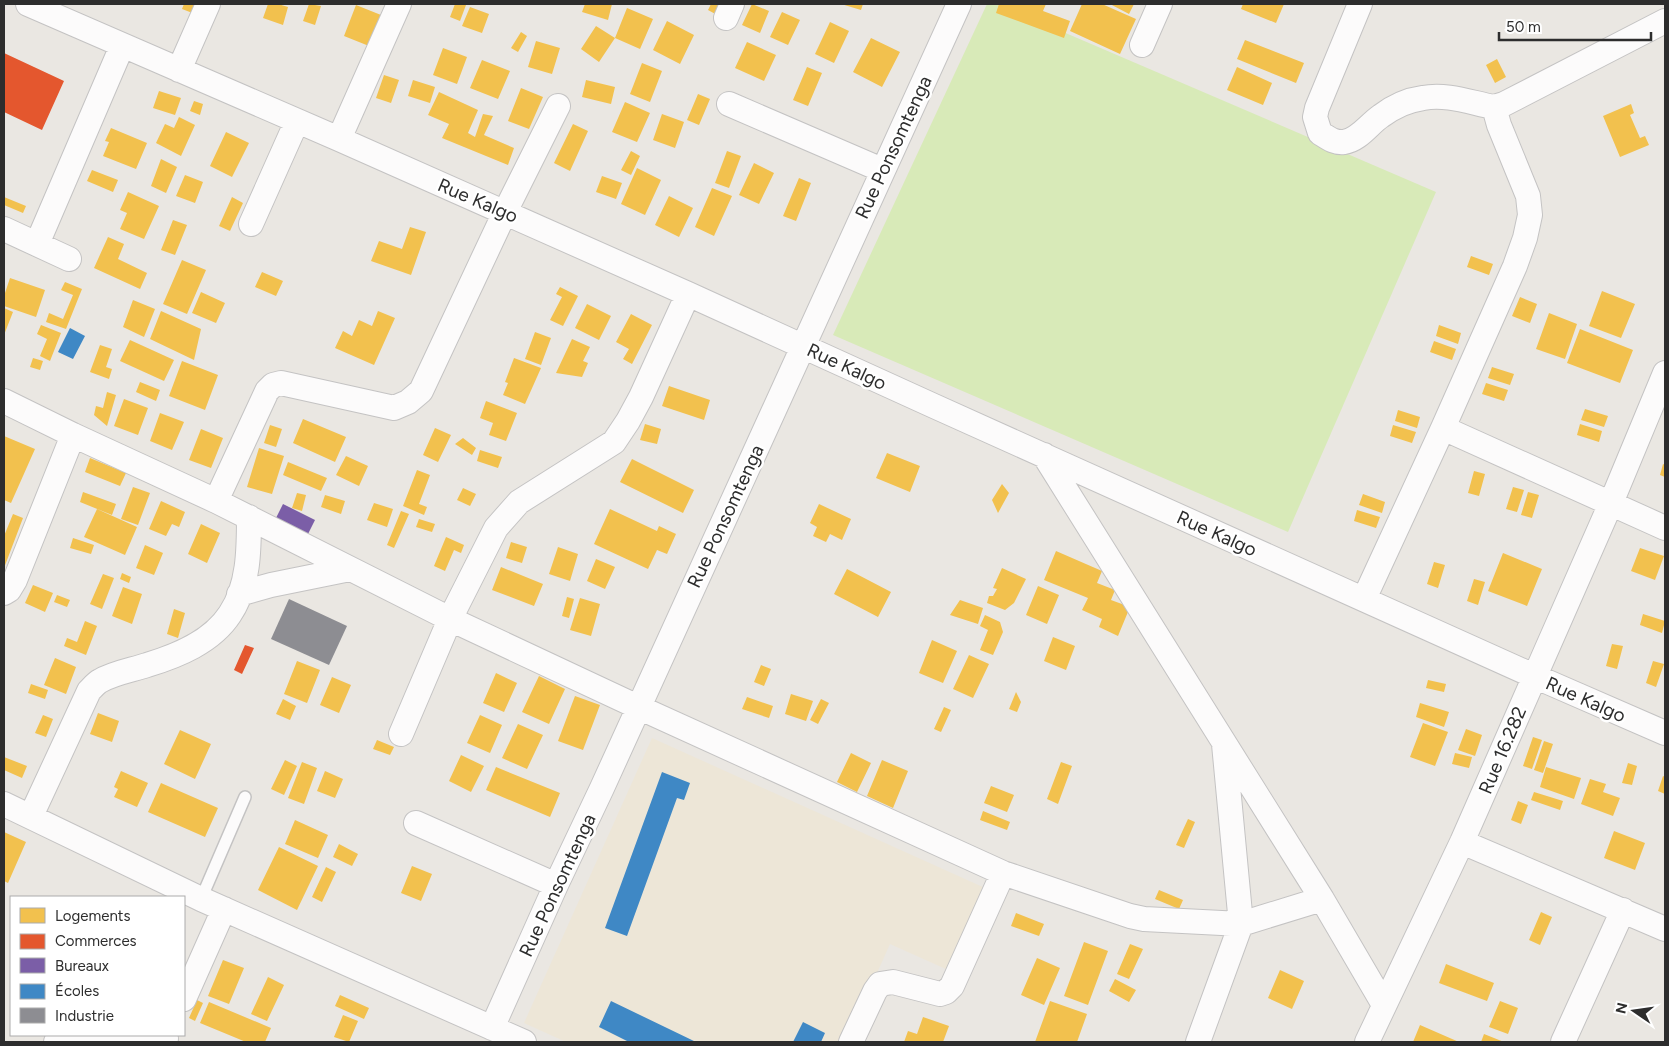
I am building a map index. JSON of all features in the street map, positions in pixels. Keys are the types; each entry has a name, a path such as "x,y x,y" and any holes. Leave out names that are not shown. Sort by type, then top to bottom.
{"street":[{"name":"Rue Kalgo","path":"28,4 505,212 1534,676 1665,733"},
{"path":"179,70 208,4"},
{"path":"339,139 399,4"},
{"name":"Rue Ponsomtenga","path":"492,1028 959,4"},
{"path":"1142,45 1160,4"},
{"path":"1360,4 1315,117 1320,133 1334,142 1345,142 1355,138 1380,116 1400,105 1423,98 1440,96 1494,107 1504,104 1665,21"},
{"path":"37,244 122,46"},
{"path":"729,104 882,170"},
{"path":"216,501 267,391 273,385 281,383 394,408 408,402 421,391 505,212 558,106"},
{"path":"1364,599 1443,428 1515,266 1525,238 1530,215 1528,196 1499,125 1494,107"},
{"path":"251,224 297,121"},
{"path":"4,229 69,259"},
{"path":"402,734 450,619 496,528 518,502 614,442 641,397 688,294"},
{"name":"Rue 16.282","path":"1367,1042 1462,842 1611,504 1665,373"},
{"path":"4,401 73,436 216,501 350,570 638,708 1003,873 1144,919 1241,924 1322,898"},
{"path":"1443,428 1665,528"},
{"path":"4,593 9,590 15,580 73,436"},
{"path":"1044,455 1322,898 1384,1005"},
{"path":"31,816 89,692 98,681 174,656 216,631 231,614 246,570 249,546 249,517"},
{"path":"239,594 271,585 350,570"},
{"path":"1198,1042 1241,924 1224,744"},
{"path":"4,804 201,899 524,1042"},
{"path":"416,823 556,885"},
{"path":"1462,842 1665,929"},
{"path":"852,1042 875,990 880,984 893,982 940,994 946,992 952,986 1003,873"},
{"path":"185,997 224,909"},
{"path":"1563,1042 1623,910"},
{"path":"56,1042 64,1039 167,1039"}],"lane":[{"path":"201,899 245,797"}],"shaded area":[{"path":"652,738 985,888 948,970 890,944 846,1042 566,1042 524,1023"}],"green space":[{"path":"987,4 998,4 1436,192 1288,532 833,335"}],"building: Logements":[{"path":"184,4 199,4 195,14 182,9"},
{"path":"268,4 288,7 283,25 263,18"},
{"path":"309,4 321,6 315,25 303,21"},
{"path":"455,4 466,5 460,21 450,17"},
{"path":"585,4 612,4 608,20 582,12"},
{"path":"711,4 725,4 719,16 708,10"},
{"path":"752,4 769,11 760,33 742,25"},
{"path":"841,4 863,4 861,10"},
{"path":"999,4 1046,4 1043,11 1070,21 1064,38 996,13"},
{"path":"1082,4 1102,4 1136,19 1120,54 1070,31"},
{"path":"1110,4 1134,4 1129,14"},
{"path":"1243,4 1284,4 1276,23 1241,9"},
{"path":"356,5 381,15 369,46 344,36"},
{"path":"470,7 489,14 482,33 462,26"},
{"path":"627,8 653,19 640,49 615,38"},
{"path":"782,12 800,20 788,45 770,37"},
{"path":"667,21 694,35 680,64 653,50"},
{"path":"830,22 849,31 834,63 815,54"},
{"path":"596,26 615,38 599,62 581,49"},
{"path":"521,32 527,36 518,52 511,48"},
{"path":"871,38 900,52 882,87 853,72"},
{"path":"1245,40 1304,63 1296,83 1237,59"},
{"path":"536,41 560,48 552,74 528,67"},
{"path":"747,42 776,55 764,81 735,68"},
{"path":"443,48 467,57 457,84 433,75"},
{"path":"1497,59 1506,77 1495,83 1486,65"},
{"path":"482,60 510,71 498,99 470,88"},
{"path":"642,63 662,71 650,102 630,94"},
{"path":"807,67 822,73 808,106 793,100"},
{"path":"1237,67 1272,83 1263,105 1227,90"},
{"path":"384,75 399,80 391,103 376,98"},
{"path":"413,80 435,87 430,103 408,96"},
{"path":"586,80 615,87 611,104 582,97"},
{"path":"521,88 543,97 529,129 508,121"},
{"path":"159,91 181,98 175,115 153,108"},
{"path":"439,92 478,110 468,133 475,137 483,114 493,116 484,135 514,148 508,165 442,138 449,124 428,115"},
{"path":"698,94 710,99 699,125 687,120"},
{"path":"194,101 203,104 200,115 190,111"},
{"path":"625,102 650,113 637,142 612,132"},
{"path":"1631,104 1634,113 1630,115 1640,138 1645,136 1649,145 1620,157 1603,116"},
{"path":"662,114 684,122 675,148 653,140"},
{"path":"179,117 195,125 181,156 156,143 165,124 174,128"},
{"path":"573,124 588,131 570,171 554,163"},
{"path":"111,128 147,143 136,169 103,156 109,142 105,141"},
{"path":"226,132 249,143 232,177 210,166"},
{"path":"631,151 640,156 631,175 621,170"},
{"path":"727,151 741,156 729,188 715,183"},
{"path":"161,159 177,167 166,193 151,186"},
{"path":"754,163 774,173 759,204 739,195"},
{"path":"637,168 661,180 645,215 621,204"},
{"path":"92,170 118,180 113,192 87,181"},
{"path":"185,175 203,182 195,203 176,196"},
{"path":"602,176 622,183 616,199 596,192"},
{"path":"799,178 811,183 796,221 783,216"},
{"path":"712,188 732,196 714,236 695,227"},
{"path":"128,192 159,206 144,239 120,229 127,213 120,210"},
{"path":"669,196 693,208 679,237 655,225"},
{"path":"4,197 26,206 23,213 4,205"},
{"path":"232,197 243,203 230,231 219,226"},
{"path":"173,220 187,225 175,255 161,250"},
{"path":"410,227 426,232 411,275 371,261 379,241 402,249"},
{"path":"108,237 124,244 118,259 147,273 140,289 94,268"},
{"path":"1471,256 1493,264 1489,275 1467,267"},
{"path":"182,260 206,270 187,314 163,304"},
{"path":"262,272 283,281 276,296 255,287"},
{"path":"10,278 45,290 36,317 4,306 4,296"},
{"path":"65,282 82,289 66,329 46,322 49,313 63,319 73,295 61,290"},
{"path":"560,287 578,296 563,326 550,320 562,297 556,294"},
{"path":"1602,291 1635,304 1621,338 1589,326"},
{"path":"201,292 225,303 216,323 192,313"},
{"path":"1520,297 1537,304 1530,323 1512,316"},
{"path":"133,300 155,309 144,337 123,327"},
{"path":"587,304 611,316 599,340 575,328"},
{"path":"4,308 13,312 4,335"},
{"path":"161,311 201,329 194,360 150,339"},
{"path":"378,311 395,318 374,365 335,348 343,331 352,336 359,320 372,326"},
{"path":"1549,313 1577,324 1565,359 1536,349"},
{"path":"631,314 652,325 632,364 623,359 629,349 616,342"},
{"path":"41,325 61,333 50,361 40,356 47,339 37,334"},
{"path":"1439,325 1461,333 1458,344 1436,336"},
{"path":"1580,329 1633,350 1620,383 1567,363"},
{"path":"535,332 551,338 541,365 525,359"},
{"path":"572,339 590,347 583,361 588,363 582,377 556,373"},
{"path":"130,340 174,360 164,381 120,361"},
{"path":"1434,341 1456,349 1452,360 1430,352"},
{"path":"100,345 112,349 106,367 112,369 109,379 90,372"},
{"path":"33,358 43,361 40,370 30,367"},
{"path":"514,358 541,368 525,404 503,395 508,383 505,382"},
{"path":"182,361 218,375 205,410 169,396"},
{"path":"1492,367 1514,374 1510,385 1488,378"},
{"path":"140,382 160,390 156,401 136,392"},
{"path":"1486,383 1508,390 1504,401 1482,394"},
{"path":"669,386 710,400 704,420 662,406"},
{"path":"107,392 116,395 107,426 94,415 96,406 103,408"},
{"path":"124,399 148,408 138,435 114,426"},
{"path":"486,401 517,413 506,441 489,435 493,423 480,418"},
{"path":"1585,409 1608,416 1604,427 1581,420"},
{"path":"1398,410 1420,417 1417,428 1395,421"},
{"path":"160,413 184,422 172,450 150,441"},
{"path":"303,419 346,437 335,462 293,443"},
{"path":"645,424 661,429 657,444 640,440"},
{"path":"1580,424 1602,431 1599,442 1577,435"},
{"path":"270,425 282,429 276,447 264,443"},
{"path":"1393,425 1416,432 1412,443 1390,436"},
{"path":"435,428 451,435 438,462 423,455"},
{"path":"201,429 223,438 211,468 189,460"},
{"path":"4,436 35,449 11,503 4,500"},
{"path":"463,438 476,448 472,455 455,444"},
{"path":"259,448 284,456 272,494 247,487"},
{"path":"480,450 502,457 498,468 477,461"},
{"path":"887,453 920,466 910,492 876,478"},
{"path":"346,456 368,466 359,486 336,475"},
{"path":"90,458 126,473 120,486 85,472"},
{"path":"632,459 694,490 683,513 620,482"},
{"path":"288,462 327,478 321,491 283,475"},
{"path":"1663,464 1665,465 1665,477 1660,475"},
{"path":"417,470 430,475 419,504 427,507 424,515 403,506"},
{"path":"1474,471 1485,474 1479,496 1468,493"},
{"path":"1002,484 1009,493 998,513 992,500"},
{"path":"133,487 150,493 138,525 121,519"},
{"path":"1513,487 1524,490 1517,512 1506,509"},
{"path":"463,488 476,494 470,506 457,500"},
{"path":"83,492 116,504 112,515 80,502"},
{"path":"1528,492 1539,495 1532,518 1521,515"},
{"path":"297,493 306,495 302,511 292,508"},
{"path":"1363,494 1385,502 1382,513 1359,505"},
{"path":"325,495 345,501 341,514 321,507"},
{"path":"161,501 185,512 179,527 172,524 166,536 149,529"},
{"path":"374,503 393,509 387,527 367,520"},
{"path":"819,504 851,519 842,540 830,534 826,542 813,536 817,527 810,523"},
{"path":"97,509 137,527 125,555 84,537"},
{"path":"610,509 657,531 659,526 676,534 667,554 657,550 648,569 594,544"},
{"path":"1357,510 1380,517 1376,528 1354,521"},
{"path":"401,511 409,514 394,548 387,545"},
{"path":"13,514 23,518 4,568 4,536"},
{"path":"419,519 435,524 432,532 416,527"},
{"path":"201,524 220,533 207,563 188,554"},
{"path":"446,537 464,545 461,553 454,550 445,571 434,566"},
{"path":"73,538 94,545 91,554 70,548"},
{"path":"511,542 527,547 522,563 506,558"},
{"path":"145,545 163,553 154,575 136,568"},
{"path":"558,547 578,554 570,581 549,574"},
{"path":"1640,548 1664,556 1655,580 1631,571"},
{"path":"1056,551 1102,571 1097,583 1115,590 1111,600 1130,607 1118,636 1099,627 1102,619 1082,610 1088,598 1044,580"},
{"path":"1503,553 1542,569 1527,606 1488,591"},
{"path":"596,559 615,567 605,589 587,581"},
{"path":"1434,562 1445,565 1438,588 1427,584"},
{"path":"501,567 543,584 534,606 492,590"},
{"path":"1002,568 1026,579 1014,603 1005,610 987,603 989,596 993,596 997,589 993,588"},
{"path":"847,569 891,592 878,617 834,594"},
{"path":"122,573 131,577 129,583 120,579"},
{"path":"103,574 114,578 102,609 90,604"},
{"path":"1474,579 1485,582 1478,605 1467,601"},
{"path":"33,585 53,593 45,612 25,603"},
{"path":"1038,586 1059,595 1047,624 1026,615"},
{"path":"123,587 142,594 132,624 112,616"},
{"path":"57,595 70,600 67,607 54,602"},
{"path":"567,597 574,599 569,618 562,616"},
{"path":"580,598 600,604 591,636 570,630"},
{"path":"960,600 983,608 978,624 950,615"},
{"path":"174,609 185,613 178,638 167,634"},
{"path":"1643,614 1665,621 1662,633 1640,625"},
{"path":"985,615 1000,622 1003,632 993,655 980,650 988,630 980,626"},
{"path":"85,621 97,626 86,655 64,646 67,638 77,642"},
{"path":"1053,637 1075,646 1066,670 1044,661"},
{"path":"932,640 957,651 943,683 919,673"},
{"path":"1612,644 1623,646 1617,669 1606,666"},
{"path":"969,655 989,664 973,698 953,689"},
{"path":"55,658 76,667 66,694 44,685"},
{"path":"297,661 320,670 307,703 284,694"},
{"path":"1653,661 1664,664 1656,687 1646,683"},
{"path":"761,665 771,669 764,686 754,682"},
{"path":"496,673 517,683 504,712 483,703"},
{"path":"539,676 565,689 549,724 522,712"},
{"path":"332,677 351,685 339,713 320,705"},
{"path":"1428,680 1446,684 1444,692 1426,688"},
{"path":"31,684 48,690 45,699 28,693"},
{"path":"1016,692 1021,702 1017,712 1009,709"},
{"path":"791,694 813,701 806,721 785,714"},
{"path":"575,696 600,705 583,750 558,741"},
{"path":"747,697 773,706 769,718 742,709"},
{"path":"283,699 296,706 290,720 276,714"},
{"path":"821,699 829,703 818,724 810,720"},
{"path":"1420,703 1449,712 1444,727 1416,717"},
{"path":"944,707 951,710 941,732 934,729"},
{"path":"98,713 119,721 112,742 90,734"},
{"path":"43,715 53,719 46,737 35,733"},
{"path":"480,715 502,725 490,753 467,743"},
{"path":"1423,723 1448,732 1435,766 1410,757"},
{"path":"518,724 543,735 527,769 502,758"},
{"path":"1466,729 1482,735 1475,756 1458,750"},
{"path":"180,730 211,744 195,779 164,764"},
{"path":"1533,737 1542,740 1532,769 1523,766"},
{"path":"377,740 394,747 390,755 373,749"},
{"path":"1544,741 1553,744 1543,773 1534,770"},
{"path":"851,753 871,763 857,792 837,782"},
{"path":"1455,753 1472,757 1469,768 1452,764"},
{"path":"461,755 484,766 471,792 449,781"},
{"path":"4,757 27,766 22,778 4,770"},
{"path":"285,760 297,766 284,795 271,789"},
{"path":"882,760 908,771 893,808 867,796"},
{"path":"302,762 317,768 304,804 288,798"},
{"path":"1061,762 1072,766 1058,804 1047,799"},
{"path":"1628,763 1637,766 1632,785 1622,783"},
{"path":"496,767 560,793 550,817 486,790"},
{"path":"1546,767 1581,778 1574,799 1540,787"},
{"path":"121,771 148,783 137,807 114,797 118,789 114,787"},
{"path":"325,771 343,779 335,798 317,791"},
{"path":"1663,776 1665,777 1665,794 1658,791"},
{"path":"1590,779 1606,784 1603,792 1620,798 1613,816 1581,804"},
{"path":"161,783 218,808 205,837 148,812"},
{"path":"991,786 1014,795 1007,812 984,803"},
{"path":"1534,792 1563,801 1560,810 1531,800"},
{"path":"1518,801 1528,805 1521,824 1511,820"},
{"path":"983,811 1010,822 1007,830 980,820"},
{"path":"1188,819 1195,822 1184,848 1176,845"},
{"path":"295,820 328,835 318,858 285,844"},
{"path":"1614,831 1645,843 1635,870 1604,858"},
{"path":"4,832 26,842 8,883 4,881"},
{"path":"339,844 358,854 352,866 333,857"},
{"path":"279,847 318,866 297,910 258,890"},
{"path":"412,866 432,874 421,901 401,893"},
{"path":"326,867 336,872 322,902 312,897"},
{"path":"1159,890 1183,900 1179,909 1155,899"},
{"path":"1541,912 1552,917 1540,945 1529,940"},
{"path":"1016,913 1044,924 1039,936 1011,926"},
{"path":"1084,942 1108,951 1088,1005 1064,996"},
{"path":"1130,944 1143,949 1129,979 1117,974"},
{"path":"1037,958 1060,968 1044,1005 1021,995"},
{"path":"223,960 244,968 229,1004 208,996"},
{"path":"1446,964 1494,983 1487,1001 1439,983"},
{"path":"1280,970 1304,981 1292,1009 1268,998"},
{"path":"268,977 284,985 267,1021 251,1014"},
{"path":"1115,979 1136,990 1129,1002 1109,991"},
{"path":"340,995 369,1008 364,1019 335,1006"},
{"path":"197,1000 203,1003 195,1021 189,1018"},
{"path":"1050,1001 1087,1014 1077,1042 1035,1042"},
{"path":"1500,1001 1518,1008 1508,1034 1489,1027"},
{"path":"209,1002 271,1028 265,1042 246,1042 200,1023"},
{"path":"343,1015 358,1021 349,1042 334,1037"},
{"path":"923,1017 949,1026 943,1042 904,1042 908,1031 917,1034"},
{"path":"1420,1025 1459,1042 1413,1042"},
{"path":"1484,1034 1504,1042 1481,1042"}],"building: Commerces":[{"path":"4,53 64,81 42,130 4,112"},
{"path":"245,645 254,648 242,674 234,670"}],"building: Bureaux":[{"path":"283,504 315,520 304,542 272,526"}],"building: Écoles":[{"path":"70,328 85,336 73,359 58,352"},
{"path":"662,772 690,783 684,800 677,798 627,936 605,928"},
{"path":"611,1001 696,1042 629,1042 599,1027"},
{"path":"803,1022 825,1033 821,1042 793,1042"}],"building: Industrie":[{"path":"289,599 347,626 329,665 271,639"}]}
